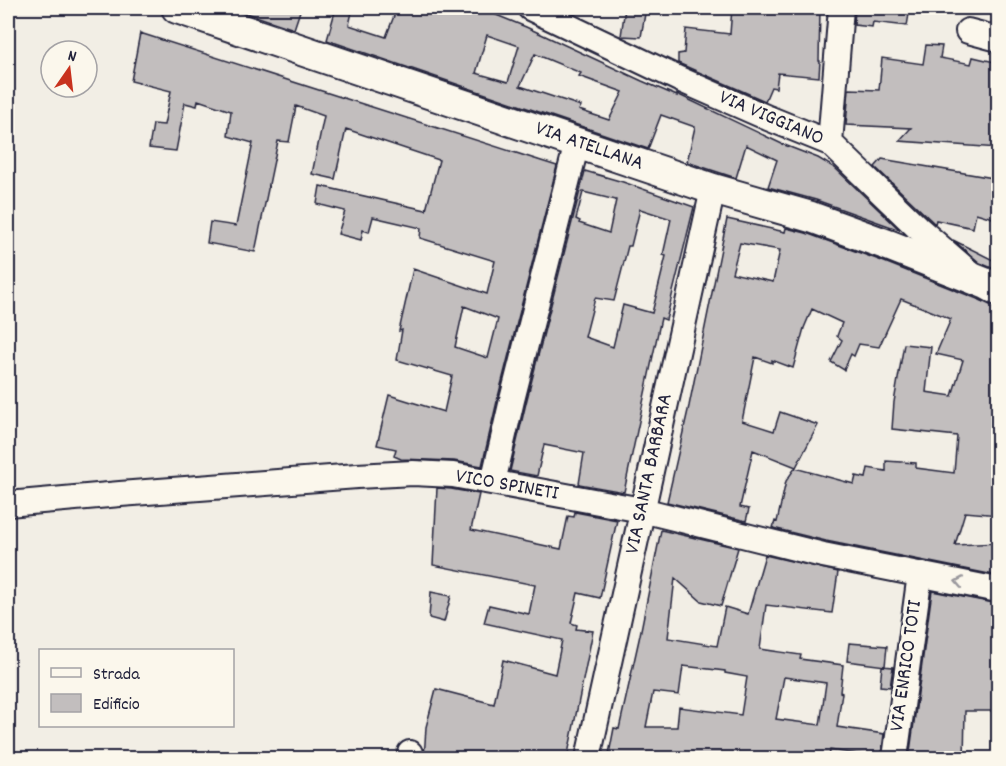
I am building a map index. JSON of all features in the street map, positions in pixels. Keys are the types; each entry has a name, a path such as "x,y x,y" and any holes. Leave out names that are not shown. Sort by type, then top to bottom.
{"main road":[{"name":"VIA ATELLANA","path":"177,8 713,189 811,218 888,245 988,285"}],"street":[{"name":"VIA VIGGIANO","path":"530,8 679,80 830,142 917,226 988,285"},
{"path":"830,142 841,8"},
{"path":"968,31 999,39"},
{"path":"493,482 577,143"},
{"name":"VIA SANTA BARBARA","path":"588,759 713,189"},
{"name":"VICO SPINETI","path":"8,504 357,476 453,475 642,510 824,555 999,590"},
{"name":"VIA ENRICO TOTI","path":"895,759 920,574"}],"building":[{"path":"235,8 301,8 294,29"},
{"path":"336,8 353,8 349,25 386,37 397,8 479,8 818,158 835,168 900,230 816,200 768,187 777,160 746,145 736,178 687,162 695,127 661,115 648,149 327,40","holes":["487,35 519,46 508,82 476,73","535,54 581,73 579,76 623,92 609,120 579,110 581,106 520,86"]},
{"path":"625,8 646,8 641,37 621,36"},
{"path":"732,8 820,8 819,77 778,73 776,88 771,87 765,101 678,63 678,54 684,53 686,29 730,34"},
{"path":"855,8 910,8 907,26 873,22 872,27 854,25"},
{"path":"140,33 557,166 482,466 454,461 401,459 394,456 396,449 377,445 389,395 444,412 452,376 397,360 402,330 399,331 413,269 487,294 495,261 420,238 421,228 373,217 369,232 363,230 361,240 338,234 345,211 317,204 320,186 426,210 439,160 346,129 335,179 312,174 324,116 296,106 289,142 278,141 255,252 207,243 210,222 236,226 253,143 228,136 231,111 198,100 197,106 185,103 176,151 149,148 153,124 164,125 171,91 131,81","holes":["464,306 498,319 488,358 455,347"]},
{"path":"926,45 942,46 940,58 971,64 973,57 999,63 999,148 899,141 911,128 846,125 849,89 879,90 882,58 923,64"},
{"path":"882,159 999,179 999,220 976,213 973,228 936,220 935,224 875,167"},
{"path":"585,171 694,207 666,320 661,318 624,492 579,484 584,453 544,445 537,476 510,471","holes":["583,192 616,200 609,233 579,223 580,221 576,219","640,209 671,219 663,255 666,256 652,313 623,305 613,347 585,337 595,298 614,301"]},
{"path":"727,219 785,232 786,228 806,233 999,307 999,515 965,512 955,545 999,543 999,576 773,528 775,521 777,522 786,481 795,468 854,484 856,476 866,478 868,468 886,471 886,461 916,463 916,468 954,473 957,436 892,429 904,344 931,347 926,392 952,396 963,360 936,354 951,319 901,299 879,347 859,344 854,356 851,354 844,370 831,362 842,340 837,336 842,323 812,309 793,368 772,360 772,363 755,357 742,421 774,431 780,412 818,425 796,467 753,450 740,507 749,509 746,521 667,502","holes":["740,243 780,250 773,282 732,273"]},
{"path":"953,240 999,263 999,271 980,263"},
{"path":"437,488 479,494 471,530 561,549 568,516 574,517 575,512 617,520 600,598 578,593 571,623 577,625 576,629 593,631 567,759 424,759 426,727 436,689 494,704 503,660 555,674 562,640 484,623 489,605 529,614 535,585 433,565"},
{"path":"661,530 738,548 721,606 701,601 675,578 668,638 717,646 725,607 748,614 765,555 838,572 832,613 766,605 760,649 801,655 800,659 843,665 837,727 884,734 881,759 830,750 829,759 608,759 614,728 619,729","holes":["683,666 725,671 725,673 747,677 741,715 679,707 677,727 646,727 653,692 679,695","784,677 826,683 820,725 776,719"]},
{"path":"932,591 999,604 999,711 965,711 964,759 909,759"},
{"path":"431,592 451,596 444,622 429,618"},
{"path":"849,643 887,646 885,666 847,661"},
{"path":"882,666 893,667 890,687 880,686"}]}
